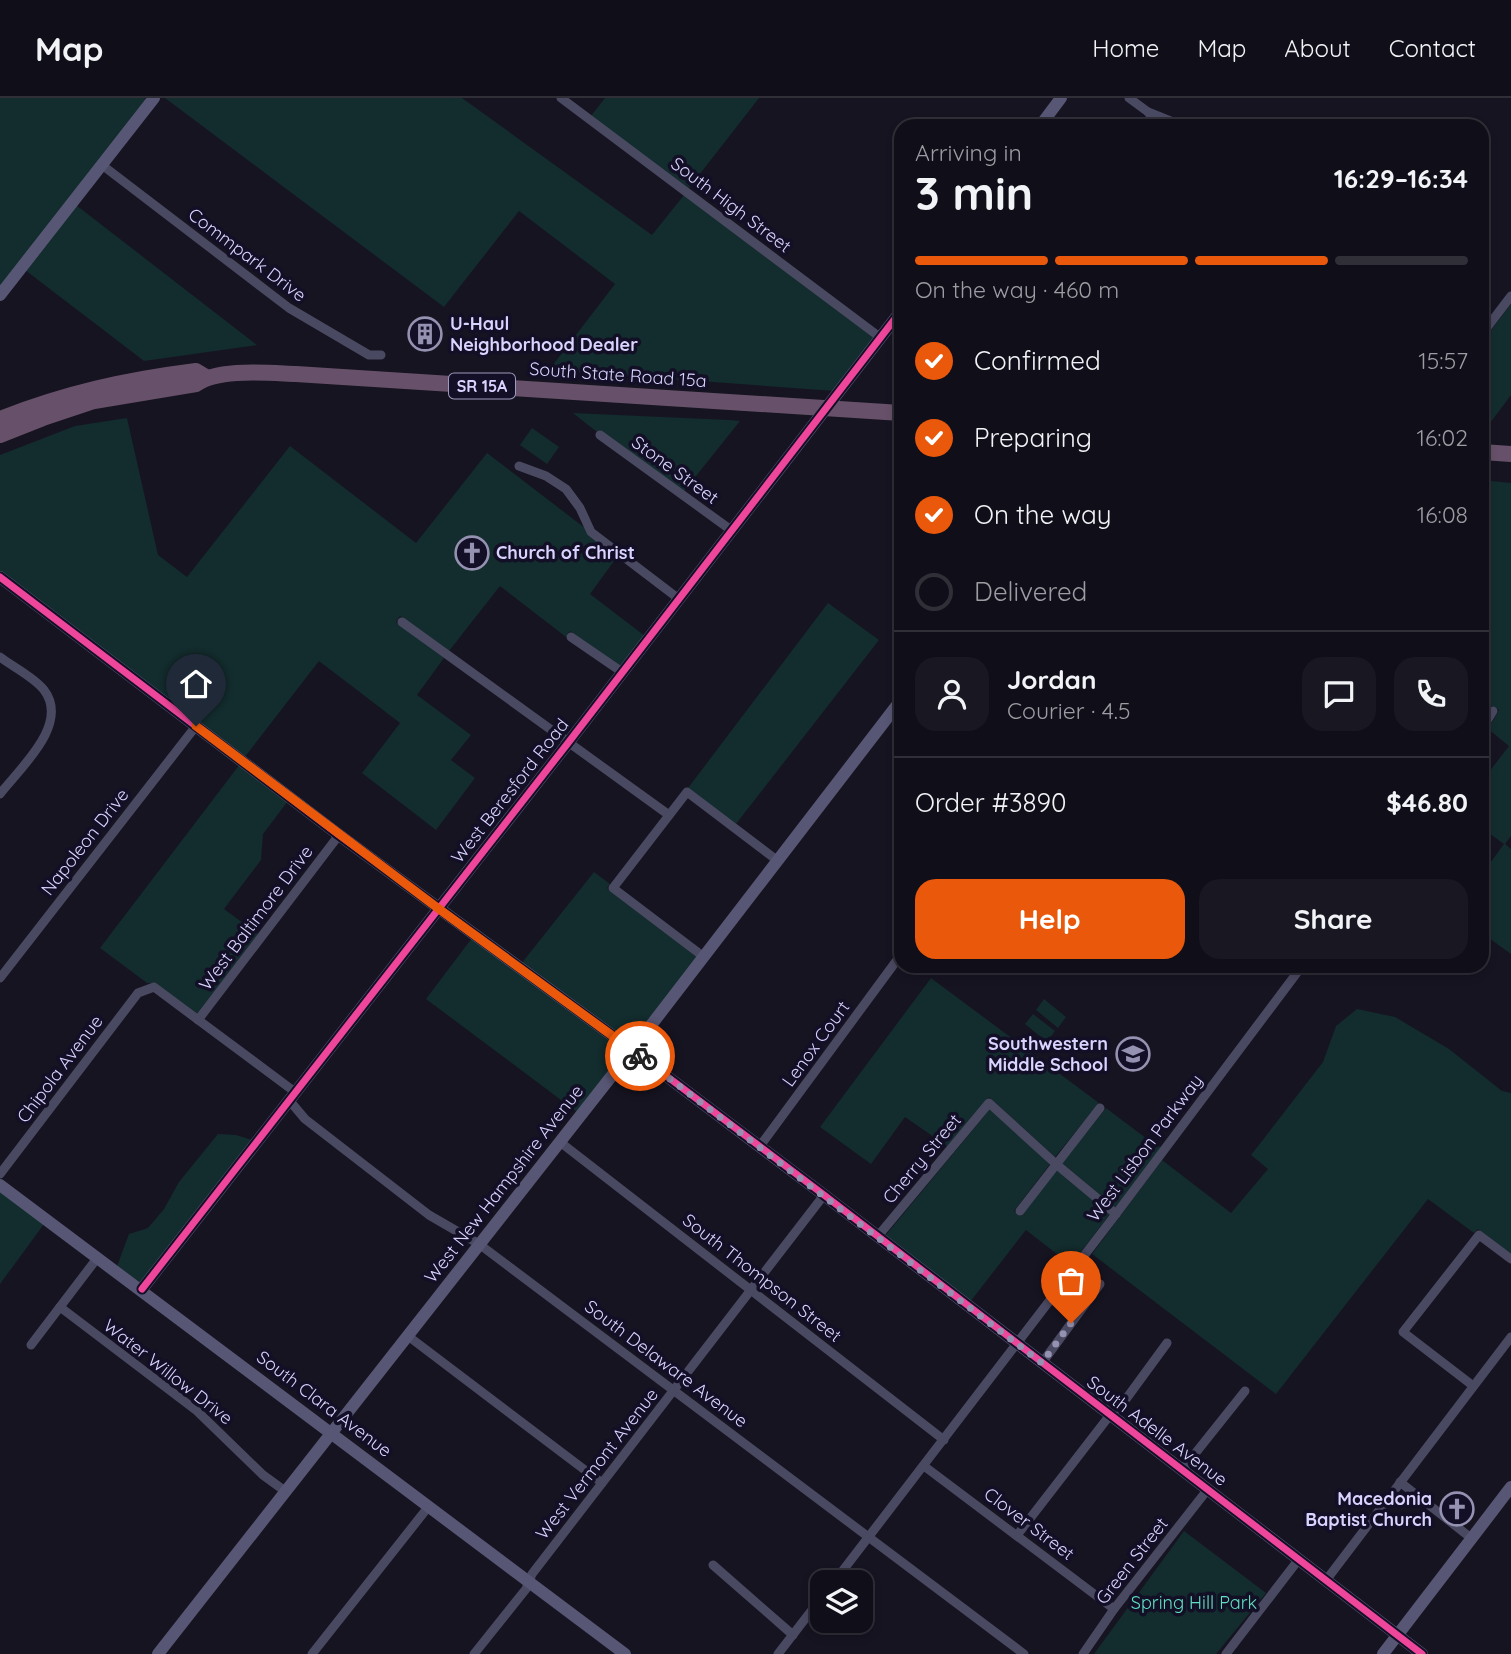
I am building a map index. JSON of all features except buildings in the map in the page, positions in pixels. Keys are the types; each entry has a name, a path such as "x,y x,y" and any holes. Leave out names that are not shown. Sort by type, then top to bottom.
{"highway":[{"name":"South State Road 15a","path":"0,419 99,386 196,371 206,377"},
{"path":"79,406 93,397 170,381 175,373"},
{"name":"South State Road 15a","path":"0,435 79,406 195,384 206,377 258,373 894,414"},
{"path":"1489,452 1511,454"}],"street":[{"path":"0,295 154,98"},
{"name":"South High Street","path":"561,98 881,338"},
{"path":"1045,119 1061,98"},
{"path":"1129,98 1148,112 1166,119"},
{"path":"1148,112 1153,119"},
{"name":"Commpark Drive","path":"102,165 289,308 369,355 381,355"},
{"path":"1489,325 1511,296"},
{"name":"West Beresford Road","path":"142,1289 731,530 828,409 894,320"},
{"name":"Stone Street","path":"600,435 731,530"},
{"path":"519,466 547,476 566,489 580,508 591,532 679,599"},
{"name":"South Adelle Avenue","path":"0,578 339,835 632,1049 1422,1654"},
{"path":"402,622 670,815"},
{"path":"571,637 622,672"},
{"path":"0,657 44,689 53,714 47,734 0,794"},
{"name":"West New Hampshire Avenue","path":"158,1654 560,1142 894,709"},
{"path":"1489,718 1493,711"},
{"name":"Napoleon Drive","path":"0,978 196,726"},
{"path":"704,957 612,888 687,792 778,861"},
{"name":"West Baltimore Drive","path":"198,1020 339,835"},
{"name":"Lenox Court","path":"760,1146 894,964"},
{"name":"West Lisbon Parkway","path":"843,1570 1297,973"},
{"name":"South Delaware Avenue","path":"148,988 154,987 198,1020 292,1096 305,1119 429,1215 480,1244 1024,1654"},
{"name":"Chipola Avenue","path":"0,1174 138,993 148,988"},
{"name":"Cherry Street","path":"878,1236 989,1103 1055,1164"},
{"path":"1020,1211 1100,1108"},
{"name":"South Thompson Street","path":"560,1142 944,1440"},
{"path":"1055,1164 1116,1213"},
{"name":"South Clara Avenue","path":"0,1185 625,1654"},
{"name":"West Vermont Avenue","path":"474,1654 526,1589 532,1574 824,1195"},
{"path":"1472,1385 1403,1332 1479,1235 1511,1259"},
{"path":"31,1345 98,1257"},
{"path":"1042,1363 1100,1284"},
{"name":"Water Willow Drive","path":"60,1307 197,1411 263,1475 285,1491"},
{"path":"408,1336 602,1483"},
{"path":"1327,1579 1511,1337"},
{"path":"1018,1534 1110,1415 1118,1410 1167,1343"},
{"path":"1182,1470 1245,1391"},
{"name":"Clover Street","path":"924,1466 1018,1534 1114,1609"},
{"path":"1400,1482 1471,1538"},
{"path":"1383,1654 1511,1487"},
{"name":"Green Street","path":"1083,1654 1114,1609 1208,1489"},
{"path":"312,1654 429,1506"},
{"path":"1226,1654 1300,1559"},
{"path":"713,1565 793,1635"},
{"path":"778,1654 810,1613"}],"green space":[{"path":"0,98 147,100 0,288"},
{"path":"165,98 462,98 652,235 684,195 875,338 835,391 549,370 615,284 519,211 444,307"},
{"path":"605,98 759,98 689,188 591,116"},
{"path":"76,205 257,345 144,361 25,270"},
{"path":"1511,304 1511,395 1489,423 1489,333"},
{"path":"573,413 740,421 684,491"},
{"path":"127,418 158,555 187,577 290,446 416,543 487,453 585,528 617,557 590,594 645,636 621,667 570,631 566,637 500,586 449,651 400,616 396,622 444,658 417,695 471,735 451,760 475,778 436,830 362,773 400,723 319,661 244,758 0,572 0,455 75,426"},
{"path":"532,428 559,447 547,464 520,445"},
{"path":"1489,481 1511,483 1511,836 1505,844 1511,849 1511,954 1489,938 1489,864 1504,844 1489,833 1489,772 1509,746 1489,730 1499,710 1492,706 1489,710"},
{"path":"828,603 879,640 736,824 688,788"},
{"path":"240,764 288,801 263,834 261,860 224,909 258,934 197,1014 153,983 147,983 100,948"},
{"path":"594,872 610,884 607,888 698,957 631,1044 521,964"},
{"path":"472,938 626,1050 577,1112 426,999"},
{"path":"931,978 1099,1103 1055,1157 989,1097 947,1146 905,1117 871,1164 820,1127"},
{"path":"1044,999 1066,1017 1058,1028 1036,1010"},
{"path":"1357,1009 1395,1017 1449,1049 1502,1091 1511,1093 1511,1254 1478,1229 1474,1233 1428,1199 1276,1394 1092,1254 1162,1160 1231,1213 1268,1169 1251,1155 1323,1062 1336,1026"},
{"path":"1033,1014 1055,1031 1047,1042 1025,1024"},
{"path":"1106,1108 1161,1147 1115,1208 1062,1163"},
{"path":"990,1109 1050,1164 1014,1211 1021,1216 1057,1170 1110,1214 1071,1265 1026,1230 970,1302 885,1236"},
{"path":"218,1134 236,1135 252,1140 140,1283 117,1266 129,1234 148,1228 164,1209 179,1182"},
{"path":"0,1192 44,1224 0,1284"},
{"name":"Spring Hill Park","path":"1184,1531 1266,1593 1216,1654 1094,1654"}],"cycle path":[{"path":"142,1289 894,320"},
{"path":"0,577 339,835 824,1195 1422,1654"}],"way so far":[{"path":"640,1056 1042,1363 1071,1323"}],"place":[{"name":"U-Haul Neighborhood Dealer","path":"425,334"},
{"name":"Church of Christ","path":"472,553"},
{"name":"Southwestern Middle School","path":"1133,1054"},
{"name":"Macedonia Baptist Church","path":"1457,1509"}],"route":[{"path":"196,726 339,835 640,1056"}]}
